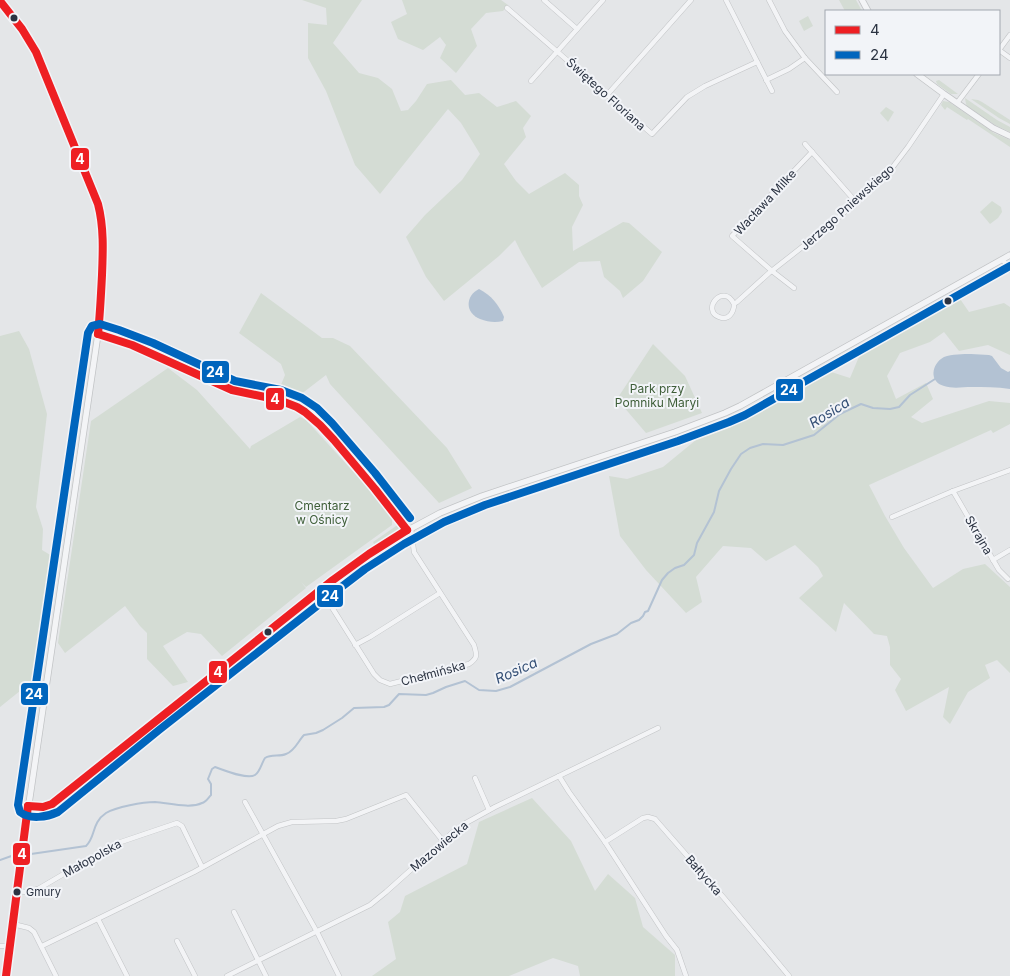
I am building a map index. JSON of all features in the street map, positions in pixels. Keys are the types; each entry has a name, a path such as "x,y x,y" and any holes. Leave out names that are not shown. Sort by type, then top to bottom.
{"street":[{"path":"544,0 577,30"},
{"path":"531,81 603,0"},
{"path":"607,95 691,0"},
{"path":"726,0 772,92"},
{"path":"769,0 785,31 805,58 836,92"},
{"path":"0,1 22,29 36,52 98,204 102,227 101,306 98,334 28,806 6,976"},
{"name":"Świętego Floriana","path":"507,8 652,134 687,98 705,86 757,62"},
{"path":"1000,49 1010,35"},
{"path":"766,80 805,58"},
{"path":"918,75 993,128 1010,136"},
{"path":"957,103 978,75"},
{"name":"Jerzego Pniewskiego","path":"734,304 730,298 720,296 714,300 712,310 719,318 726,318 732,314 734,304 768,273 829,226 873,187 895,166 944,94"},
{"path":"805,144 856,202"},
{"name":"Wacława Milke","path":"794,288 732,236 812,152"},
{"path":"28,806 43,808 52,804 321,590 359,561 409,529 474,499 675,432 725,413 1010,255"},
{"path":"1003,260 1010,270"},
{"path":"98,334 127,343 222,386 239,392 275,398 300,408 332,438 409,529"},
{"path":"892,517 953,490 1010,470"},
{"name":"Skrajna","path":"953,490 999,570 1008,579"},
{"name":"Chełmińska","path":"321,590 374,674 380,680 390,684 469,664 475,660 477,654 474,646 414,552 409,529"},
{"path":"994,560 1010,550"},
{"path":"355,645 440,593"},
{"name":"Mazowiecka","path":"227,976 317,932 376,900 464,824 658,728"},
{"path":"559,776 677,950 686,976"},
{"path":"475,778 489,810"},
{"path":"42,946 202,867 278,826 292,822 346,819 406,795 443,841"},
{"path":"245,802 340,976"},
{"name":"Bałtycka","path":"605,842 643,818 655,819 789,976"},
{"name":"Małopolska","path":"17,891 27,892 38,889 114,844 177,823 182,826 202,867"},
{"path":"234,912 266,976"},
{"path":"98,919 127,976"},
{"path":"13,924 29,928 34,932 56,976"},
{"path":"177,941 195,976"},
{"path":"0,946 10,946"}],"green space":[{"path":"302,0 362,0 333,43 359,73 378,78 392,89 401,111 408,110 427,84 451,80 465,95 479,93 497,107 516,101 531,116 523,128 526,137 504,164 516,181 529,194 565,173 579,185 579,196 583,205 572,227 573,251 623,222 629,223 662,252 643,281 623,298 620,291 604,277 600,261 579,262 542,288 515,240 499,256 444,301 426,277 406,237 425,215 462,180 480,154 461,123 448,109 380,194 355,165 326,91 308,58 308,23 327,25 326,8"},
{"path":"402,0 501,0 508,5 503,11 486,13 471,29 477,46 456,73 440,58 446,45 440,37 423,50 398,39 391,22 407,14"},
{"path":"839,0 856,0 861,10 844,10"},
{"path":"808,16 813,26 804,31 799,21"},
{"path":"939,80 958,94 951,94 937,84 936,81"},
{"path":"965,98 1010,127 1010,132 995,125 967,106"},
{"path":"971,99 982,102 1010,120 1010,124 999,118"},
{"path":"943,101 949,102 994,133 1010,140 1010,147 947,107 945,110 941,105"},
{"path":"886,107 894,112 888,122 880,113"},
{"path":"992,201 1001,207 1002,212 990,224 980,212"},
{"path":"261,293 322,338 333,338 350,346 447,448 472,488 439,503 330,384 326,375 296,398 278,392 285,375 281,364 239,333"},
{"path":"956,293 969,312 1004,303 1010,307 1010,355 988,345 959,351 944,332 930,342 900,353 887,376 896,399 926,383 933,399 911,417 922,423 989,401 1010,403 1010,424 993,433 991,430 869,485 904,548 933,588 963,569 985,564 1010,587 1010,673 997,660 985,665 990,678 968,692 950,724 943,717 949,687 906,711 895,690 901,679 890,665 890,647 887,636 874,634 844,603 836,632 799,598 823,576 818,567 795,545 766,561 751,548 723,546 696,577 702,602 686,613 646,570 620,536 609,476 627,479 663,467 702,435 825,370 850,378 861,352 932,311"},
{"path":"19,331 29,349 47,414 36,507 43,529 42,550 57,559 41,674 0,707 0,336"},
{"name":"Park przy Pomniku Maryi","path":"653,344 685,376 702,413 646,433 617,399"},
{"name":"Cmentarz w Ośnicy","path":"168,368 197,390 250,449 251,446 300,417 306,420 392,516 392,525 306,587 301,582 306,588 222,656 201,634 187,632 163,646 188,682 173,686 147,659 147,633 125,606 65,653 58,643 91,421"},
{"path":"399,524 399,531 375,546 373,542"},
{"path":"532,798 571,841 595,891 608,874 635,898 643,927 675,955 675,976 580,976 578,966 553,958 509,976 372,976 396,959 388,922 400,912 405,896 467,864 479,822"}],"water":[{"path":"479,289 491,297 497,304 504,317 503,321 494,322 480,319 469,309 471,296"},
{"path":"950,355 992,356 1001,368 1008,372 1010,371 1010,389 951,387 939,384 936,381 934,368 940,360"}],"waterway":[{"name":"Rosica","path":"0,860 17,854 31,854 86,846 101,817 110,811 123,807 150,802 186,806 197,805 206,801 211,795 211,784 208,779 212,769 215,767 241,775 255,775 265,758 289,753 304,735 323,730 354,708 384,707 389,705 399,694 426,695 465,681 479,690 496,691 510,687 591,644 617,634 631,623 639,620 648,611 662,580 668,573 684,565 694,555 697,543 714,512 719,491 741,454 750,448 763,444 783,445 814,435 840,414 861,404 873,408 890,409 899,407 910,395 935,379"}],"transit line":[{"name":"4","path":"0,1 22,29 36,52 98,204 103,248 98,334"},
{"name":"24","path":"410,518 375,473 332,423 317,408 302,398 281,390 235,381 153,343 100,324 92,326 88,333 18,805 20,812 24,815 39,817 58,812 327,598 365,569 404,544 444,522 485,505 678,441 745,415 1010,266"},
{"name":"4","path":"98,334 132,345 232,390 279,400 305,412 334,440 407,530"},
{"name":"4","path":"28,806 43,807 52,804 333,580 407,530"},
{"name":"4","path":"6,976 28,806"}],"place":[{"name":"Gmury","path":"17,892"}]}
